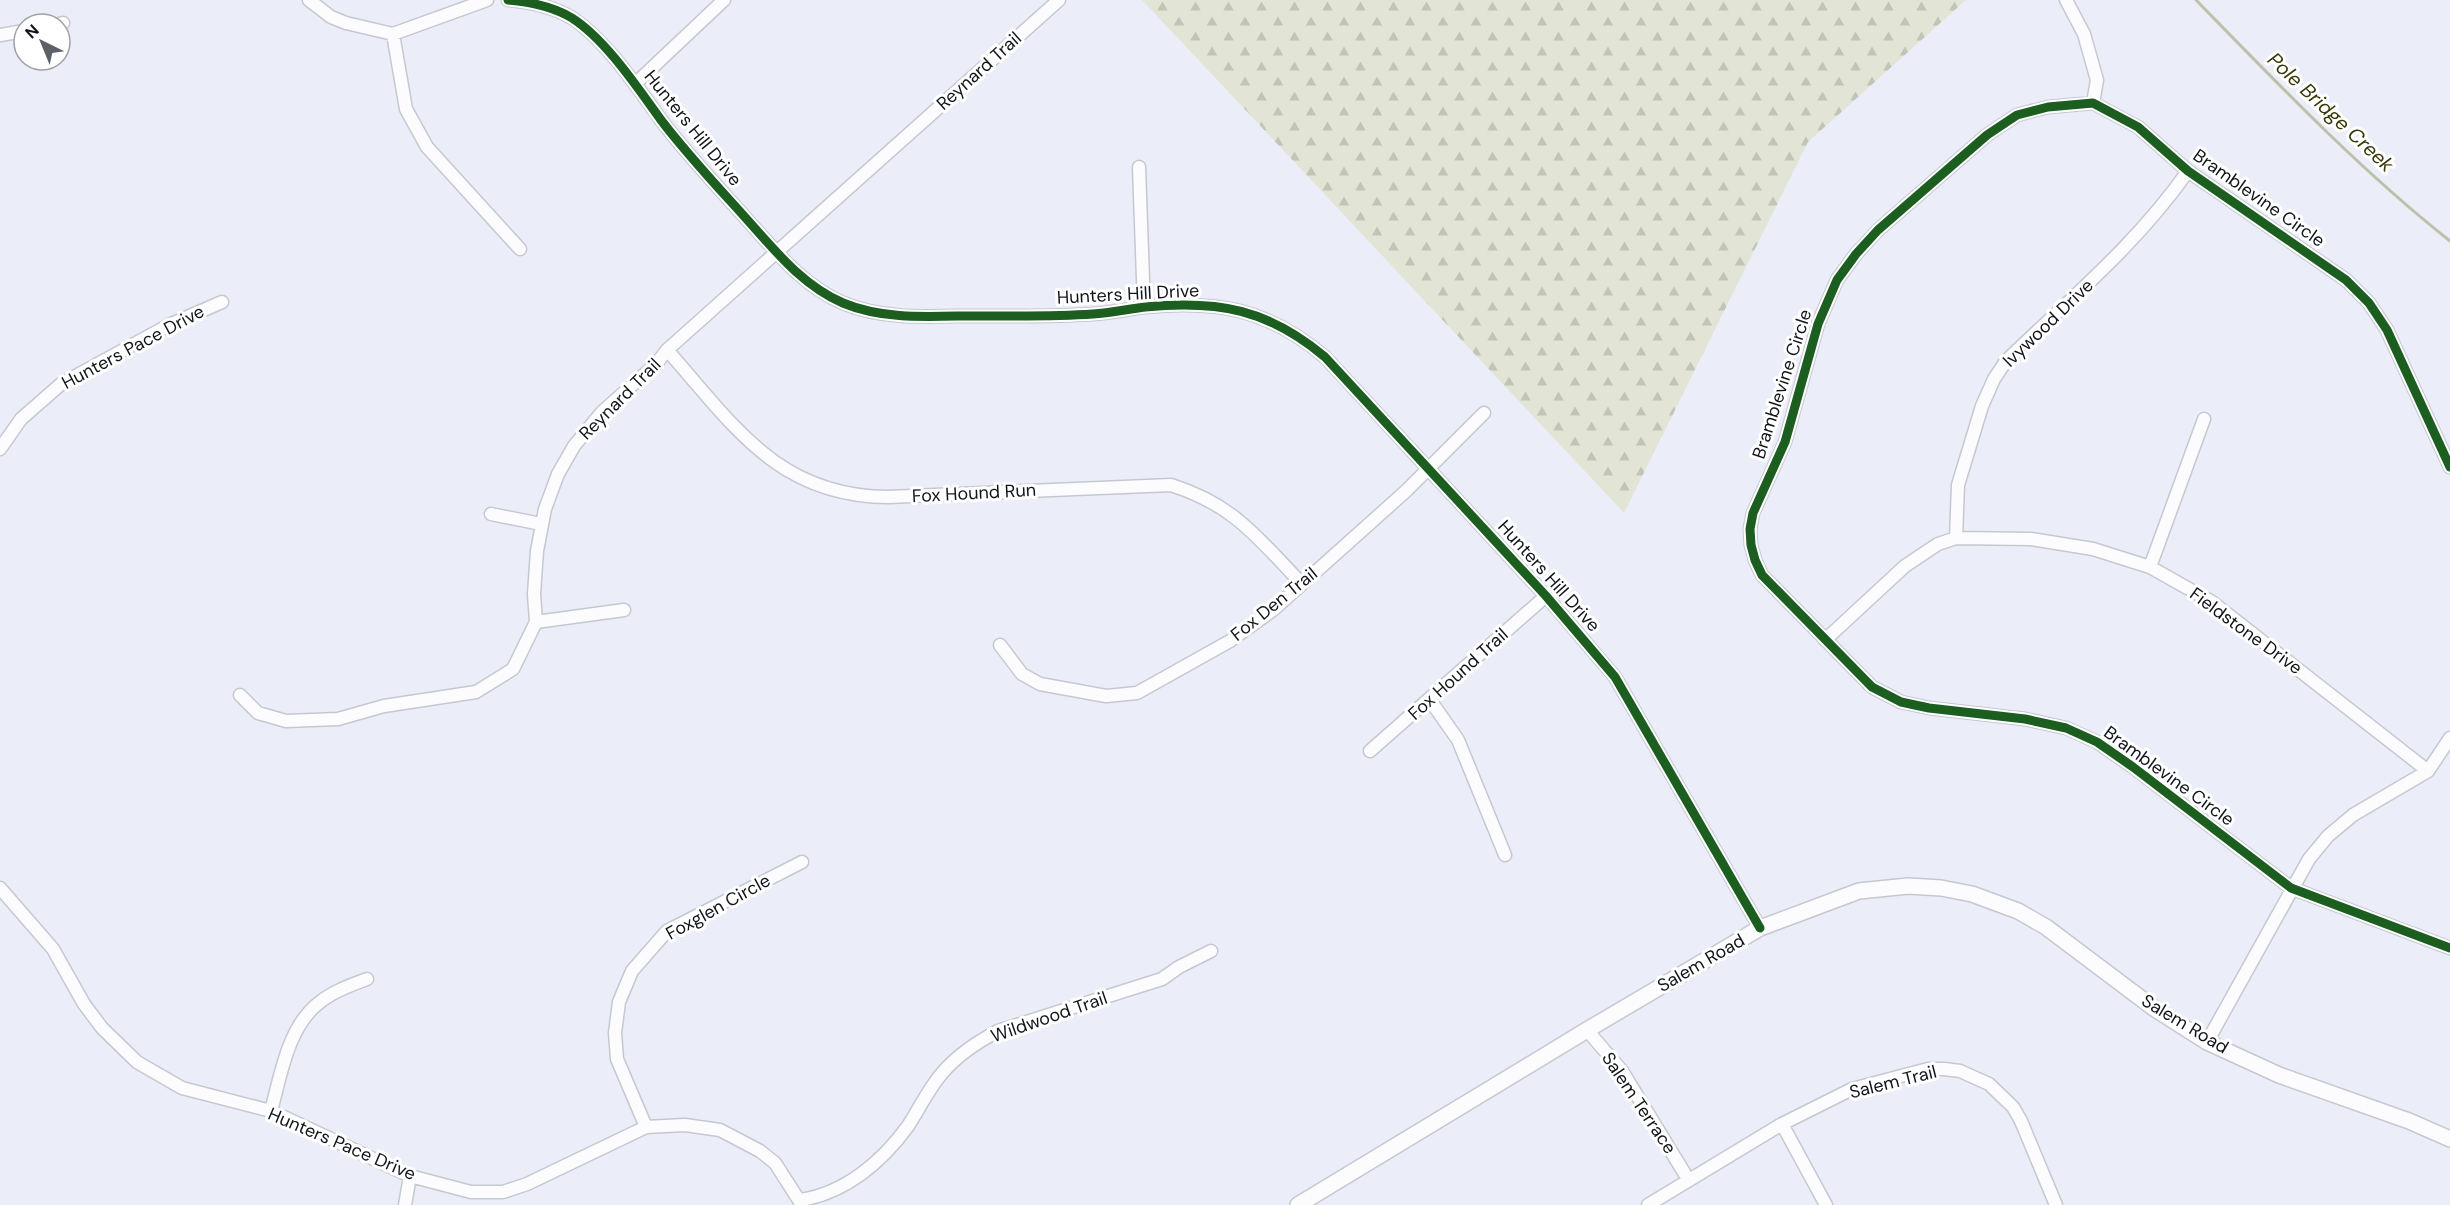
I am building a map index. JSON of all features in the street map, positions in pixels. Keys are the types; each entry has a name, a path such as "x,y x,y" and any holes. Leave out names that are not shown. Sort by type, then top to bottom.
{"street":[{"path":"309,0 331,16 346,23 393,34 487,0"},
{"name":"Hunters Hill Drive","path":"508,0 545,6 574,20 587,30 636,83 663,122 703,172 794,271 827,296 854,308 877,313 932,316 1090,314 1144,307 1201,306 1235,308 1286,328 1325,357 1546,596 1614,677 1760,928"},
{"path":"636,83 724,0"},
{"name":"Reynard Trail","path":"240,695 258,712 286,721 338,719 384,706 476,692 513,669 536,621 534,594 541,524 558,474 574,446 602,412 657,363 667,350 1059,0"},
{"path":"2066,0 2084,34 2097,80 2093,103"},
{"path":"393,34 406,109 427,147 520,249"},
{"name":"Bramblevine Circle","path":"2450,467 2400,353 2368,303 2333,270 2188,171 2138,127 2093,103 2033,110 2003,122 1866,242 1846,267 1830,294 1818,324 1785,442 1754,513 1750,529 1751,545 1762,575 1872,687 1901,702 1929,708 2025,719 2066,728 2097,742 2291,888 2450,948"},
{"path":"1138,167 1144,307"},
{"name":"Ivywood Drive","path":"1956,538 1958,485 1982,406 1994,379 2006,361 2129,245 2165,204 2188,171"},
{"name":"Hunters Pace Drive","path":"0,449 21,419 61,384 169,325 222,302"},
{"name":"Fox Hound Run","path":"667,350 755,448 781,467 824,488 856,495 888,497 1170,485 1209,500 1236,518 1301,583"},
{"name":"Fox Den Trail","path":"1000,645 1022,675 1040,684 1106,696 1137,693 1230,641 1273,610 1429,469 1484,413"},
{"path":"2150,567 2204,419"},
{"path":"491,514 541,524"},
{"name":"Fieldstone Drive","path":"1825,640 1905,566 1938,544 1956,538 2031,539 2093,549 2150,567 2212,602 2428,771"},
{"name":"Fox Hound Trail","path":"1370,751 1546,596"},
{"path":"536,621 624,610"},
{"path":"1430,700 1458,740 1505,855"},
{"path":"2207,1042 2291,888 2328,836 2353,815 2428,771 2450,738"},
{"name":"Foxglen Circle","path":"646,1127 616,1059 615,1033 618,1002 632,971 667,932 802,862"},
{"name":"Salem Road","path":"1298,1205 1760,928 1859,891 1876,888 1930,887 1972,894 2018,911 2046,927 2155,1009 2207,1042 2279,1075 2409,1120 2450,1139"},
{"name":"Hunters Pace Drive","path":"0,888 53,950 84,1004 102,1028 137,1062 183,1088 271,1111 410,1176 471,1191 503,1192 528,1184 646,1127 685,1125 720,1131 760,1151 775,1163 802,1203"},
{"name":"Wildwood Trail","path":"802,1203 852,1181 878,1161 908,1126 924,1096 944,1071 981,1040 998,1031 1162,979 1179,967 1211,951"},
{"path":"271,1111 285,1059 298,1027 321,1001 341,989 367,979"},
{"name":"Salem Terrace","path":"1587,1030 1622,1071 1688,1179"},
{"name":"Salem Trail","path":"1648,1205 1782,1124 1852,1089 1928,1069 1960,1071 1989,1084 2013,1107 2056,1205"},
{"path":"1782,1124 1826,1205"},
{"path":"405,1205 410,1176"}],"green space":[{"path":"1142,0 1966,0 1808,142 1624,513"}],"waterway":[{"name":"Pole Bridge Creek","path":"2196,0 2351,155 2450,241"}],"cycle path":[{"path":"508,0 533,3 549,8 572,18 585,27 609,51 661,120 777,253 814,286 843,303 871,312 899,316 1076,315 1145,307 1196,305 1241,311 1262,318 1304,341 1325,357 1546,596 1615,677 1760,928"},
{"path":"2450,467 2387,330 2369,303 2346,280 2188,171 2138,127 2093,103 2048,107 2017,115 1987,135 1878,230 1856,254 1837,280 1818,324 1785,442 1753,513 1750,529 1751,545 1762,575 1872,687 1901,702 1929,708 2025,719 2066,728 2097,742 2133,767 2291,888 2450,948"}]}
